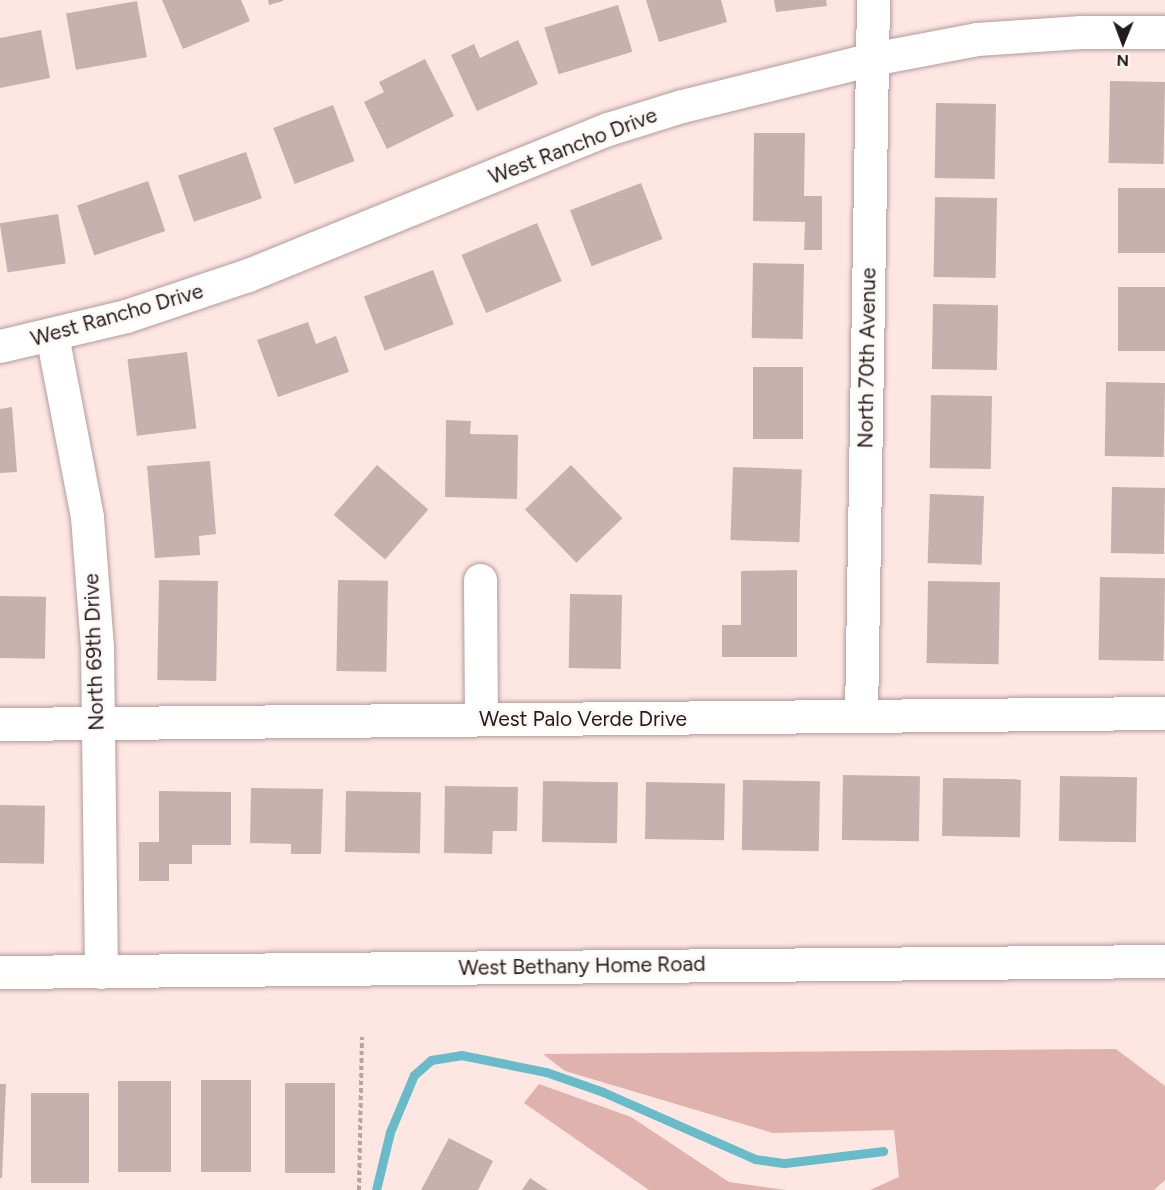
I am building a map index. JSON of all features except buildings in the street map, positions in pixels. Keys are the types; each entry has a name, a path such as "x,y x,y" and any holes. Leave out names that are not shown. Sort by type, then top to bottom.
{"street":[{"name":"North 70th Avenue","path":"861,716 873,0"},
{"name":"West Rancho Drive","path":"0,346 52,335 248,276 608,129 778,81 872,59 977,39 1082,32 1165,32"},
{"name":"North 69th Drive","path":"52,335 87,518 97,647 101,972"},
{"path":"480,580 481,719"},
{"name":"West Palo Verde Drive","path":"0,724 1165,713"},
{"name":"West Bethany Home Road","path":"0,972 1165,961"}],"path":[{"path":"359,1190 362,1037"}],"shaded area":[{"path":"1116,1049 1165,1086 1165,1180 1154,1190 870,1190 899,1177 894,1130 773,1133 565,1071 543,1054"},
{"path":"539,1084 631,1117 729,1182 786,1190 649,1190 524,1103"}],"waterway":[{"path":"376,1190 390,1132 414,1075 431,1060 461,1055 546,1072 603,1092 755,1159 785,1163 883,1151"}]}
